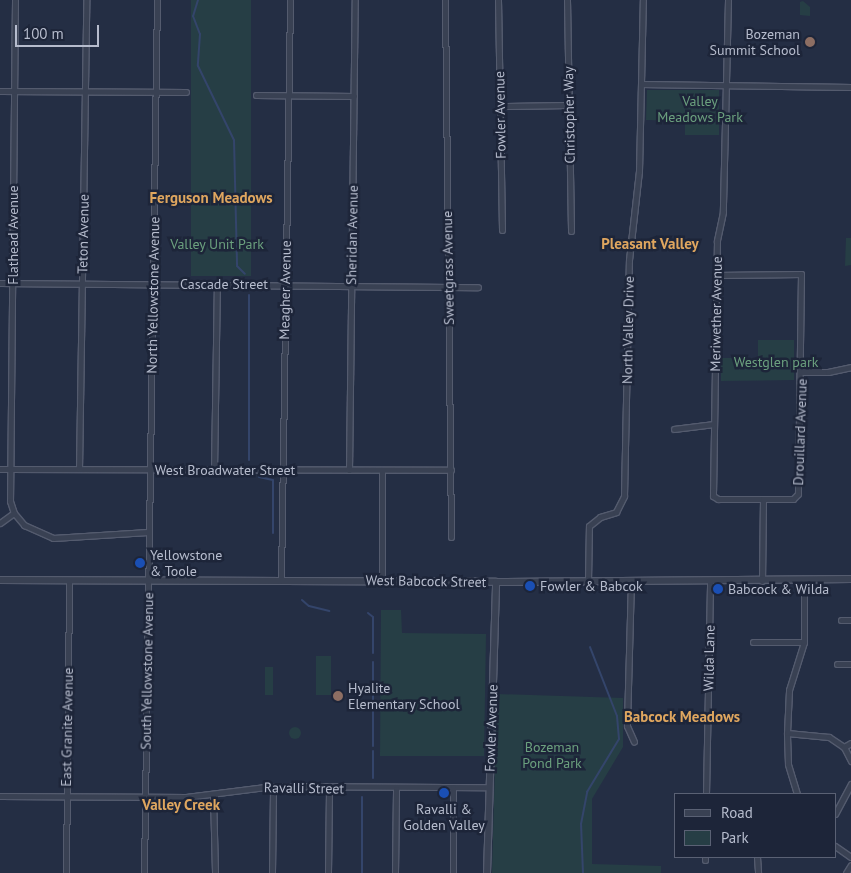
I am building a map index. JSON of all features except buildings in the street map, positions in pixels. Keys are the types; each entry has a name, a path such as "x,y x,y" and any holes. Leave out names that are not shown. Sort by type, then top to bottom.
{"street":[{"name":"Flathead Avenue","path":"14,513 8,492 14,283 13,91 15,0"},
{"name":"Teton Avenue","path":"79,468 86,0"},
{"name":"North Yellowstone Avenue","path":"150,470 157,0"},
{"name":"Meagher Avenue","path":"281,580 290,0"},
{"name":"Sheridan Avenue","path":"349,470 355,0"},
{"name":"Sweetgrass Avenue","path":"445,0 451,537"},
{"name":"Fowler Avenue","path":"498,0 502,230"},
{"name":"Christopher Way","path":"567,0 571,231"},
{"name":"North Valley Drive","path":"588,581 590,526 600,517 616,512 624,496 629,260 639,171 643,0"},
{"name":"Meriwether Avenue","path":"728,0 723,212 718,232 713,496 763,499"},
{"path":"641,84 851,87"},
{"path":"0,91 186,92"},
{"path":"256,95 354,96"},
{"path":"500,106 569,105"},
{"name":"Drouillard Avenue","path":"717,275 801,274 798,494 793,499 763,499"},
{"name":"Cascade Street","path":"0,283 478,287"},
{"path":"214,470 217,284"},
{"path":"801,372 851,367"},
{"path":"674,429 714,424"},
{"name":"West Broadwater Street","path":"0,469 451,470"},
{"name":"South Yellowstone Avenue","path":"144,873 150,470"},
{"path":"382,471 382,580"},
{"path":"762,581 763,499"},
{"path":"0,523 14,513 24,525 53,538 148,532"},
{"name":"West Babcock Street","path":"0,580 382,580 496,582 851,580"},
{"path":"631,580 627,726 634,742"},
{"path":"797,793 788,764 786,733 789,690 804,642 804,580"},
{"name":"East Granite Avenue","path":"66,873 69,581"},
{"name":"Wilda Lane","path":"706,793 710,581"},
{"name":"Fowler Avenue","path":"487,873 496,582"},
{"path":"841,620 851,620"},
{"path":"753,642 804,642"},
{"path":"837,664 851,664"},
{"path":"786,733 822,735 844,747 851,761"},
{"path":"844,747 851,743"},
{"path":"836,812 851,784"},
{"path":"272,873 273,786"},
{"name":"Ravalli Street","path":"0,796 145,797 213,795 273,786 396,789 489,787"},
{"path":"328,873 329,787"},
{"path":"453,787 453,873"},
{"path":"395,873 396,789"},
{"path":"213,795 215,873"},
{"path":"836,847 851,858"},
{"path":"758,858 758,873"},
{"path":"846,873 851,865"}],"green space":[{"name":"Valley Unit Park","path":"191,0 251,0 251,276 191,276"},
{"path":"803,1 810,7 810,16 800,15 800,2"},
{"name":"Valley Meadows Park","path":"647,90 719,90 719,135 685,135 685,121 646,120"},
{"path":"846,238 851,238 851,265 845,266"},
{"name":"Westglen park","path":"758,340 794,340 794,380 721,381 721,358 758,358"},
{"path":"381,610 401,610 402,633 486,634 484,756 380,756"},
{"path":"316,656 331,656 331,695 316,695"},
{"path":"265,667 273,667 273,695 265,695"},
{"name":"Bozeman Pond Park","path":"497,694 623,698 623,747 592,799 592,864 661,866 661,873 492,873"},
{"path":"293,727 297,727 301,733 297,739 293,739 289,735 289,731"}],"waterway":[{"path":"198,0 193,16 200,34 198,66 234,140 237,266 245,274"},
{"path":"249,295 249,460"},
{"path":"259,477 273,480 273,533"},
{"path":"302,600 309,606 329,611"},
{"path":"368,613 373,617 373,653"},
{"path":"583,873 581,824 587,792 619,739 617,716 590,647"},
{"path":"373,662 373,746"},
{"path":"373,751 373,778"},
{"path":"362,797 362,873"}],"place":[{"name":"Bozeman Summit School","path":"810,42"},
{"name":"Yellowstone & Toole","path":"140,563"},
{"name":"Fowler & Babcok","path":"530,586"},
{"name":"Babcock & Wilda","path":"718,589"},
{"name":"Hyalite Elementary School","path":"338,696"},
{"name":"Ravalli & Golden Valley","path":"444,793"}],"district":[{"name":"Ferguson Meadows","path":"211,198"},
{"name":"Pleasant Valley","path":"650,244"},
{"name":"Babcock Meadows","path":"682,717"},
{"name":"Valley Creek","path":"181,805"}]}
